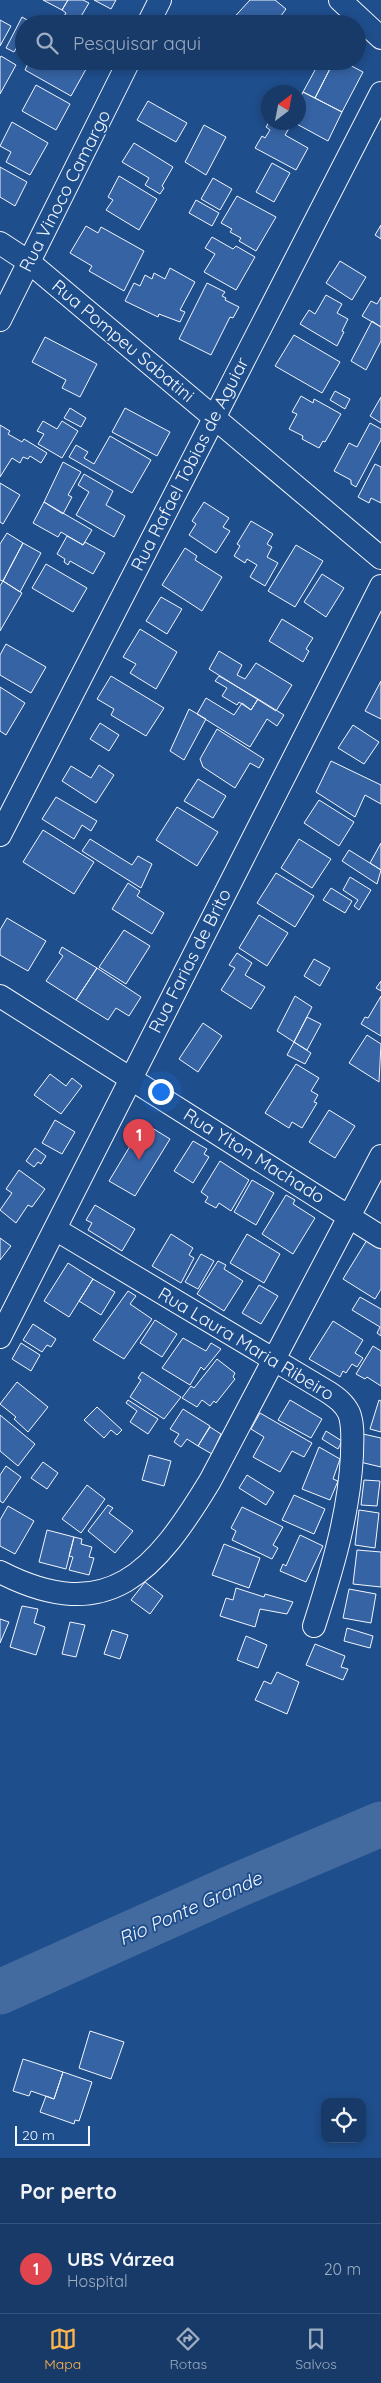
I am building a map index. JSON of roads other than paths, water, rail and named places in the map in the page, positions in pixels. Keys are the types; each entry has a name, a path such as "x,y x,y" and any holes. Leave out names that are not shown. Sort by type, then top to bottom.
{"street":[{"path":"152,15 160,0"},
{"path":"340,0 356,15"},
{"path":"366,24 381,38"},
{"name":"Rua Vinoco Camargo","path":"0,320 125,70"},
{"name":"Rua Rafael Tobias de Aguiar","path":"0,835 381,93"},
{"name":"Rua Pompeu Sabatini","path":"0,243 29,262 381,558"},
{"name":"Rua Farias de Brito","path":"0,1337 381,586"},
{"name":"Rua Ylton Machado","path":"0,996 381,1237"},
{"path":"0,1572 17,1580 68,1594 109,1590 126,1581 162,1552 185,1522 210,1481 381,1156"},
{"name":"Rua Laura Maria Ribeiro","path":"55,1229 342,1402 350,1415 353,1436 345,1516 334,1561 314,1626"}],"waterway":[{"name":"Rio Ponte Grande","path":"0,1992 240,1884 381,1824"}],"place":[{"name":"UBS Várzea","path":"139,1160"}]}
